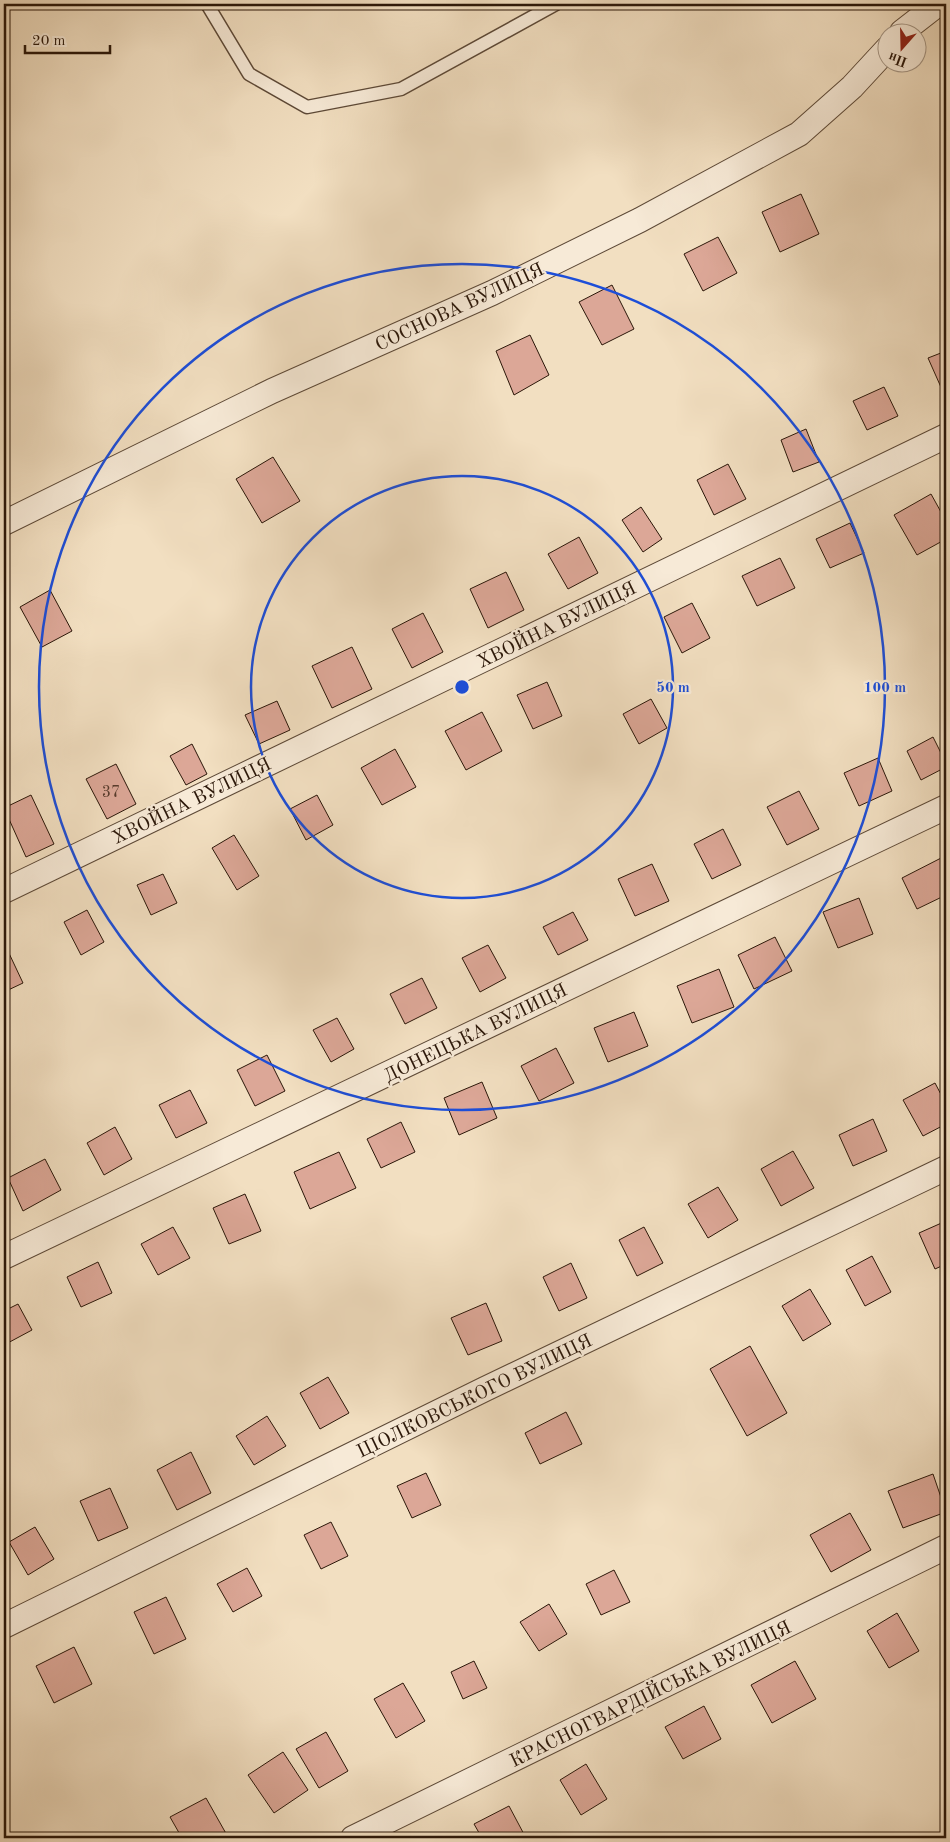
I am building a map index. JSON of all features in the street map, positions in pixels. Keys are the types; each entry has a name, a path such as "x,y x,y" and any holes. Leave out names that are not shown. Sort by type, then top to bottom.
{"street":[{"path":"915,22 938,4"},
{"name":"СОСНОВА ВУЛИЦЯ","path":"4,523 272,391 492,294 640,220 799,134 852,87 878,59"},
{"name":"ХВОЙНА ВУЛИЦЯ","path":"4,891 946,436"},
{"name":"ДОНЕЦЬКА ВУЛИЦЯ","path":"4,1257 946,807"},
{"name":"ЦІОЛКОВСЬКОГО ВУЛИЦЯ","path":"4,1626 485,1389 946,1168"},
{"name":"КРАСНОГВАРДІЙСЬКА ВУЛИЦЯ","path":"353,1838 946,1547"}],"lane":[{"path":"207,4 248,74 307,107 401,89 556,4"}],"building":[{"path":"801,194 819,234 780,252 762,212"},
{"path":"718,237 737,273 703,291 684,254"},
{"path":"612,285 634,329 602,345 579,302"},
{"path":"530,335 549,375 514,395 496,351"},
{"path":"946,351 946,393 944,394 928,358"},
{"path":"884,387 898,416 867,430 853,401"},
{"path":"806,429 819,462 793,472 781,440"},
{"path":"273,457 300,501 262,523 236,479"},
{"path":"728,464 746,499 714,515 697,480"},
{"path":"931,494 946,521 946,539 917,555 894,515"},
{"path":"641,507 662,539 643,552 622,520"},
{"path":"850,523 864,553 830,568 816,539"},
{"path":"579,537 598,573 568,589 548,554"},
{"path":"780,558 795,588 757,606 742,576"},
{"path":"506,572 524,610 488,628 470,589"},
{"path":"50,590 72,631 42,647 20,607"},
{"path":"692,603 710,638 682,653 664,617"},
{"path":"423,613 443,652 412,668 392,629"},
{"path":"352,647 372,689 332,708 312,666"},
{"path":"547,682 562,716 533,729 517,695"},
{"path":"651,699 667,728 639,744 623,714"},
{"path":"277,701 290,730 259,744 245,715"},
{"path":"482,712 502,751 466,770 445,731"},
{"path":"933,737 946,763 946,767 921,780 907,751"},
{"path":"192,744 207,774 186,785 170,756"},
{"path":"395,749 416,787 382,805 361,768"},
{"path":"878,758 892,791 859,806 844,773"},
{"path":"116,764 136,804 107,819 86,779"},
{"path":"799,791 819,829 787,845 767,807"},
{"path":"31,795 54,844 26,857 4,808"},
{"path":"317,795 333,825 306,840 290,809"},
{"path":"723,829 741,865 712,879 694,844"},
{"path":"234,835 259,876 237,890 212,848"},
{"path":"945,856 946,895 917,909 902,878"},
{"path":"652,864 669,901 635,916 618,879"},
{"path":"163,874 177,903 151,915 137,885"},
{"path":"859,898 873,934 838,948 823,912"},
{"path":"87,910 104,942 81,955 64,922"},
{"path":"573,912 588,940 558,955 543,927"},
{"path":"775,937 792,971 754,989 738,955"},
{"path":"488,945 506,978 480,992 462,958"},
{"path":"7,949 23,983 4,992 4,950"},
{"path":"719,969 734,1007 692,1023 677,986"},
{"path":"422,978 437,1008 405,1024 390,994"},
{"path":"634,1012 648,1046 608,1062 594,1028"},
{"path":"337,1018 354,1049 331,1062 313,1030"},
{"path":"556,1048 574,1083 539,1101 521,1066"},
{"path":"267,1055 285,1091 255,1106 237,1070"},
{"path":"482,1082 497,1118 459,1135 444,1098"},
{"path":"935,1083 946,1104 946,1124 923,1136 903,1100"},
{"path":"190,1090 207,1123 176,1138 159,1105"},
{"path":"873,1119 887,1151 853,1166 839,1135"},
{"path":"401,1122 415,1152 381,1168 367,1139"},
{"path":"115,1127 132,1159 104,1175 87,1143"},
{"path":"793,1151 814,1188 781,1206 761,1169"},
{"path":"339,1152 356,1188 310,1209 294,1172"},
{"path":"45,1159 61,1190 23,1211 8,1178"},
{"path":"718,1187 738,1220 708,1238 688,1204"},
{"path":"245,1194 261,1231 229,1244 213,1208"},
{"path":"946,1221 946,1264 935,1269 919,1233"},
{"path":"173,1227 190,1258 158,1275 141,1244"},
{"path":"644,1227 663,1263 637,1276 619,1240"},
{"path":"872,1256 891,1292 865,1306 846,1270"},
{"path":"98,1262 112,1293 81,1307 67,1277"},
{"path":"571,1263 587,1298 559,1311 543,1277"},
{"path":"810,1289 831,1324 803,1341 782,1306"},
{"path":"486,1303 502,1341 468,1355 451,1318"},
{"path":"18,1304 32,1330 4,1345 4,1311"},
{"path":"750,1346 787,1413 747,1436 710,1369"},
{"path":"328,1377 349,1413 320,1429 300,1393"},
{"path":"566,1412 582,1444 540,1464 525,1433"},
{"path":"267,1416 286,1446 254,1465 236,1436"},
{"path":"191,1452 211,1493 177,1510 157,1470"},
{"path":"426,1473 441,1505 412,1518 397,1486"},
{"path":"933,1474 946,1512 903,1528 888,1491"},
{"path":"110,1488 128,1528 98,1541 80,1501"},
{"path":"850,1513 871,1550 831,1572 810,1535"},
{"path":"331,1522 348,1556 321,1569 304,1535"},
{"path":"35,1527 54,1559 28,1575 9,1542"},
{"path":"247,1568 262,1596 233,1612 217,1584"},
{"path":"614,1570 630,1602 601,1615 586,1584"},
{"path":"946,1592 946,1606 941,1595"},
{"path":"166,1597 186,1639 154,1654 134,1612"},
{"path":"549,1604 567,1634 539,1651 520,1622"},
{"path":"897,1613 919,1651 889,1668 867,1631"},
{"path":"74,1647 92,1684 54,1703 36,1666"},
{"path":"474,1661 487,1688 463,1699 451,1672"},
{"path":"795,1661 816,1699 772,1723 751,1685"},
{"path":"403,1683 425,1721 396,1738 374,1699"},
{"path":"704,1706 721,1739 683,1759 665,1727"},
{"path":"326,1732 348,1771 319,1788 296,1749"},
{"path":"283,1752 308,1790 274,1813 248,1775"},
{"path":"586,1764 607,1799 581,1815 560,1780"},
{"path":"206,1798 228,1837 182,1838 170,1817"},
{"path":"509,1806 526,1838 482,1838 474,1824"}]}
